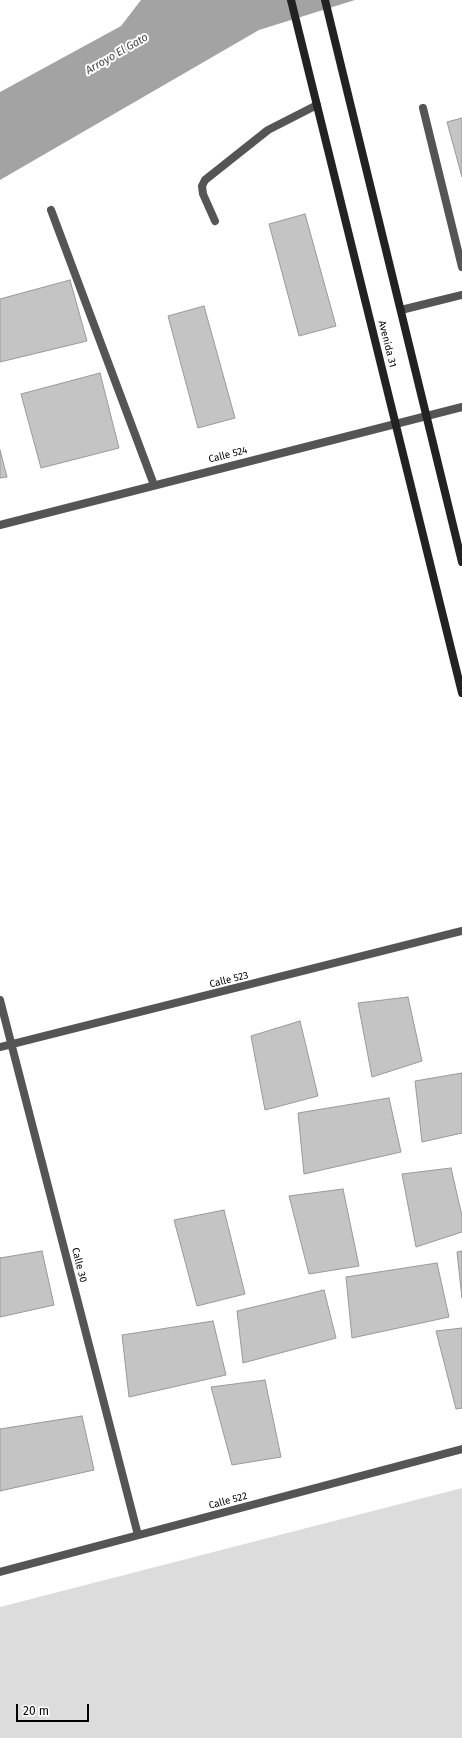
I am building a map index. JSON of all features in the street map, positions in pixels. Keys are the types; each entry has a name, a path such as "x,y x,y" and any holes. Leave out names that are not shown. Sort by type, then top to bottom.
{"main road":[{"name":"Avenida 31","path":"291,0 462,693"},
{"path":"325,0 402,310 462,562"}],"street":[{"path":"215,221 203,194 202,186 205,180 268,130 317,104"},
{"path":"423,108 462,267"},
{"path":"51,210 154,485"},
{"path":"402,310 462,295"},
{"name":"Calle 524","path":"0,525 396,422 462,407"},
{"name":"Calle 523","path":"0,1047 462,931"},
{"name":"Calle 30","path":"0,1000 138,1535"},
{"name":"Calle 522","path":"0,1572 462,1450"}],"shaded area":[{"path":"462,1488 462,1738 0,1738 0,1607"}],"water":[{"name":"Arroyo El Gato","path":"141,0 355,0 259,30 0,180 0,92 121,26"}],"building":[{"path":"462,118 462,177 447,122"},
{"path":"305,214 336,326 299,336 269,224"},
{"path":"70,280 87,341 0,362 0,299"},
{"path":"204,306 235,418 198,428 168,316"},
{"path":"100,373 119,448 41,468 21,394"},
{"path":"0,450 7,477 0,478"},
{"path":"408,997 422,1061 372,1077 358,1003"},
{"path":"300,1021 318,1096 265,1110 251,1036"},
{"path":"462,1073 462,1133 422,1142 415,1081"},
{"path":"389,1098 401,1152 304,1174 298,1113"},
{"path":"451,1168 462,1216 462,1232 416,1247 402,1174"},
{"path":"343,1189 359,1266 309,1274 289,1196"},
{"path":"224,1210 245,1294 197,1306 174,1220"},
{"path":"42,1251 54,1305 0,1317 0,1258"},
{"path":"462,1251 462,1298 457,1252"},
{"path":"437,1263 449,1317 352,1338 346,1277"},
{"path":"324,1290 336,1338 243,1363 237,1311"},
{"path":"213,1321 226,1375 129,1397 122,1335"},
{"path":"462,1328 462,1408 456,1409 436,1331"},
{"path":"265,1380 281,1457 232,1465 211,1387"},
{"path":"82,1416 94,1470 0,1491 0,1429"}]}
